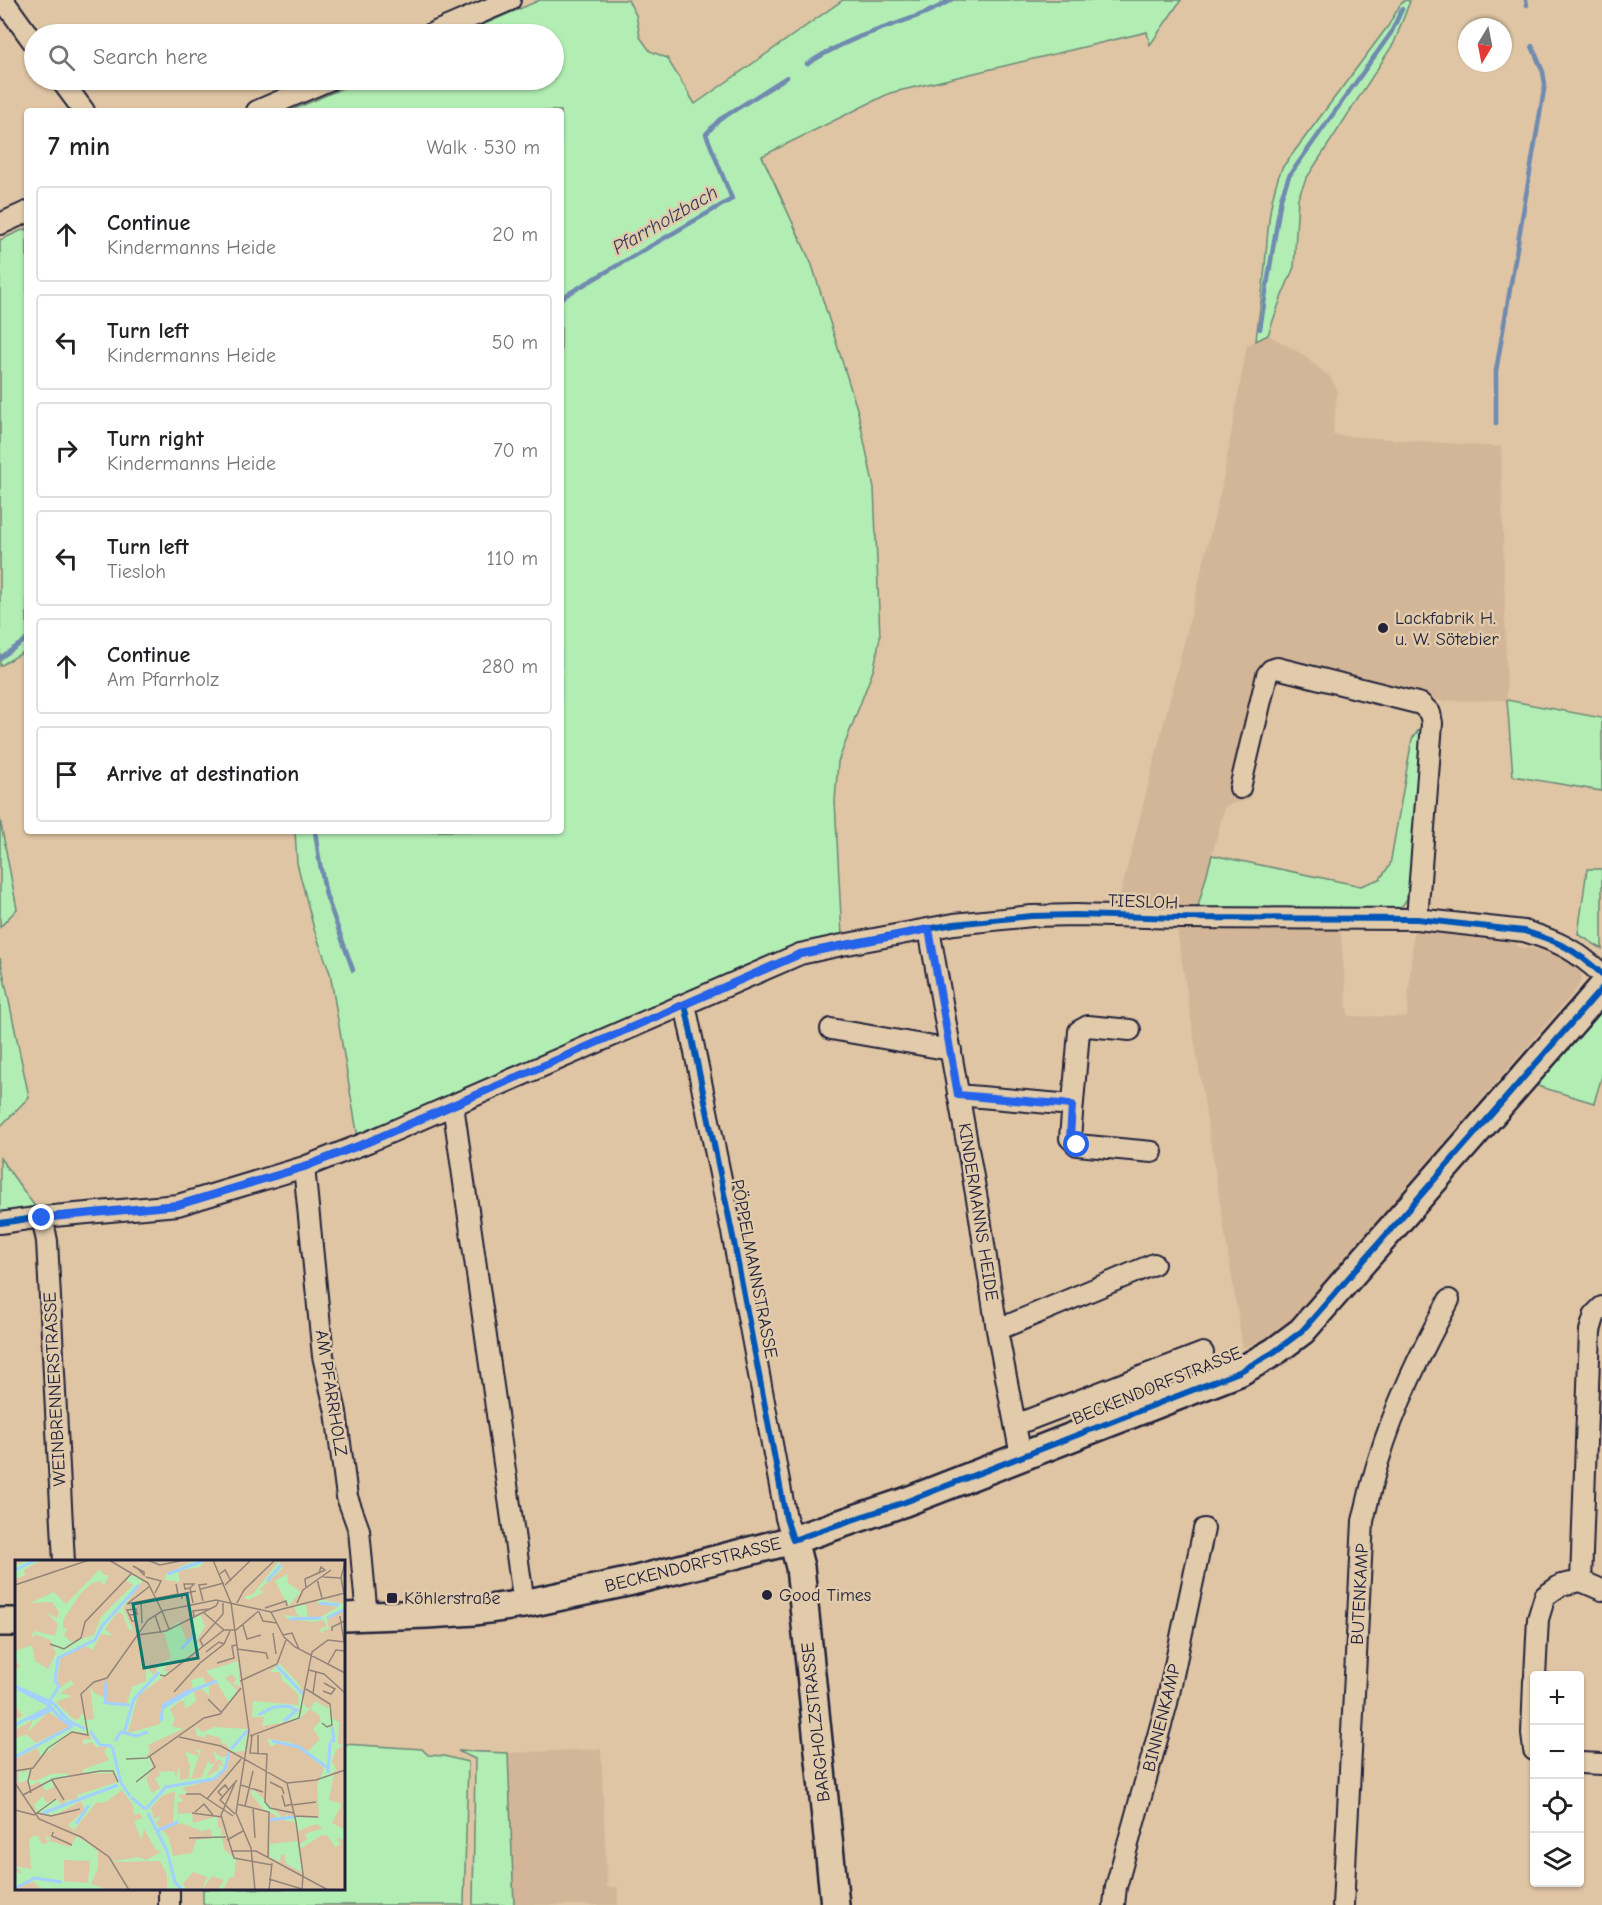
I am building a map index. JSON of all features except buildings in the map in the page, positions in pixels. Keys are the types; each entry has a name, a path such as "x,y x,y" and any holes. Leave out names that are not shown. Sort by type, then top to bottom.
{"street":[{"path":"3,0 24,29"},
{"path":"454,24 510,0"},
{"path":"68,90 82,108"},
{"path":"264,108 306,90"},
{"path":"0,224 24,213"},
{"path":"1240,788 1268,675 1272,670 1277,668 1421,704 1430,713 1432,723 1417,919"},
{"name":"TIESLOH","path":"685,1004 800,954 954,924 1032,916 1417,919 1524,931 1541,936 1569,947 1602,974"},
{"name":"KINDERMANNS HEIDE","path":"929,929 980,1215 997,1330 1021,1456"},
{"name":"BECKENDORFSTRASSE","path":"355,1617 475,1611 524,1604 632,1581 793,1540 905,1502 1239,1372 1274,1352 1302,1331 1602,988"},
{"path":"0,1223 178,1205 304,1167 368,1142 685,1004"},
{"name":"PÖPPELMANNSTRASSE","path":"685,1004 733,1237 786,1518 793,1540"},
{"path":"1130,1030 1088,1026 1079,1031 1070,1138 1077,1145 1152,1152"},
{"path":"831,1029 951,1050"},
{"name":"KINDERMANNS HEIDE","path":"958,1095 1072,1105"},
{"path":"453,1104 524,1604"},
{"name":"AM PFARRHOLZ","path":"304,1167 323,1356 336,1412 347,1497 359,1530 355,1617"},
{"name":"WEINBRENNERSTRASSE","path":"42,1218 47,1241 64,1560"},
{"name":"KINDERMANNS HEIDE","path":"997,1330 1154,1264"},
{"name":"BUTENKAMP","path":"1343,1905 1363,1521 1378,1461 1397,1408 1422,1351 1449,1300"},
{"path":"1581,1581 1595,1398 1590,1331 1595,1314 1602,1307"},
{"path":"1015,1425 1203,1353"},
{"name":"BINNENKAMP","path":"1114,1905 1116,1887 1167,1703 1204,1529"},
{"name":"BARGHOLZSTRASSE","path":"793,1540 800,1567 835,1905"},
{"path":"1535,1671 1538,1619 1545,1596 1561,1586 1581,1581 1602,1590"},
{"path":"1584,1763 1602,1764"}],"shaded area":[{"path":"1268,335 1300,353 1330,377 1337,389 1333,435 1501,447 1507,700 1441,701 1280,659 1250,799 1225,806 1197,910 1117,908 1222,485 1247,345"},
{"path":"1176,924 1340,926 1348,1016 1407,1017 1414,927 1519,937 1516,947 1556,951 1573,960 1580,969 1582,978 1576,990 1290,1321 1272,1336 1243,1348"},
{"path":"601,1749 607,1887 618,1887 618,1905 514,1905 508,1753"}],"green space":[{"path":"540,0 628,0 636,15 640,37 650,51 667,58 695,104 843,0 1181,0 1150,45 1147,32 890,93 762,156 812,265 858,412 874,488 880,637 874,668 838,762 835,801 842,937 358,1138 330,973 314,929 297,863 295,834 564,834 564,108 297,108 338,90 564,90 564,24 485,24"},
{"path":"1405,0 1410,1 1394,43 1306,179 1298,198 1294,267 1268,335 1256,341 1271,207 1282,168"},
{"path":"24,229 24,652 0,666 0,240"},
{"path":"1507,700 1602,718 1602,791 1513,776"},
{"path":"1423,724 1424,734 1407,899 1399,910 1197,910 1212,855 1361,886 1380,879 1390,865 1412,739"},
{"path":"0,819 17,909 0,927"},
{"path":"1587,869 1602,869 1602,949 1578,934"},
{"path":"0,958 29,1097 0,1127"},
{"path":"1602,1007 1602,1076 1594,1103 1531,1084"},
{"path":"0,1158 39,1212 0,1217"},
{"path":"345,1744 422,1749 428,1755 468,1762 464,1905 210,1905 203,1903 203,1890 345,1890"},
{"path":"458,1751 508,1753 514,1905 473,1905 475,1759"}],"waterway":[{"name":"Pfarrholzbach","path":"807,64 851,41 951,0"},
{"path":"1526,0 1527,5"},
{"path":"1260,329 1281,198 1289,176 1391,33 1402,9"},
{"path":"1496,424 1496,371 1545,84 1543,72 1532,46"},
{"name":"Pfarrholzbach","path":"564,296 732,199 706,134 719,120 787,77"},
{"name":"Pfarrholzbach","path":"0,658 24,641"},
{"path":"315,834 326,895 353,970"}],"cycle path":[{"path":"0,1223 178,1205 304,1167 368,1142 800,954 954,924 1032,916 1076,915 1417,919 1524,931 1566,947 1602,974"},
{"path":"685,1004 733,1237 786,1518 793,1540 905,1502 1239,1372 1274,1352 1302,1331 1602,988"}],"place":[{"name":"Lackfabrik H. u. W. Sötebier","path":"1383,628"},
{"name":"Good Times","path":"767,1595"},
{"name":"Köhlerstraße","path":"392,1598"}],"route":[{"path":"42,1218 178,1205 304,1167 368,1142 800,954 929,929 958,1095 1072,1105 1070,1138 1077,1145"}]}
